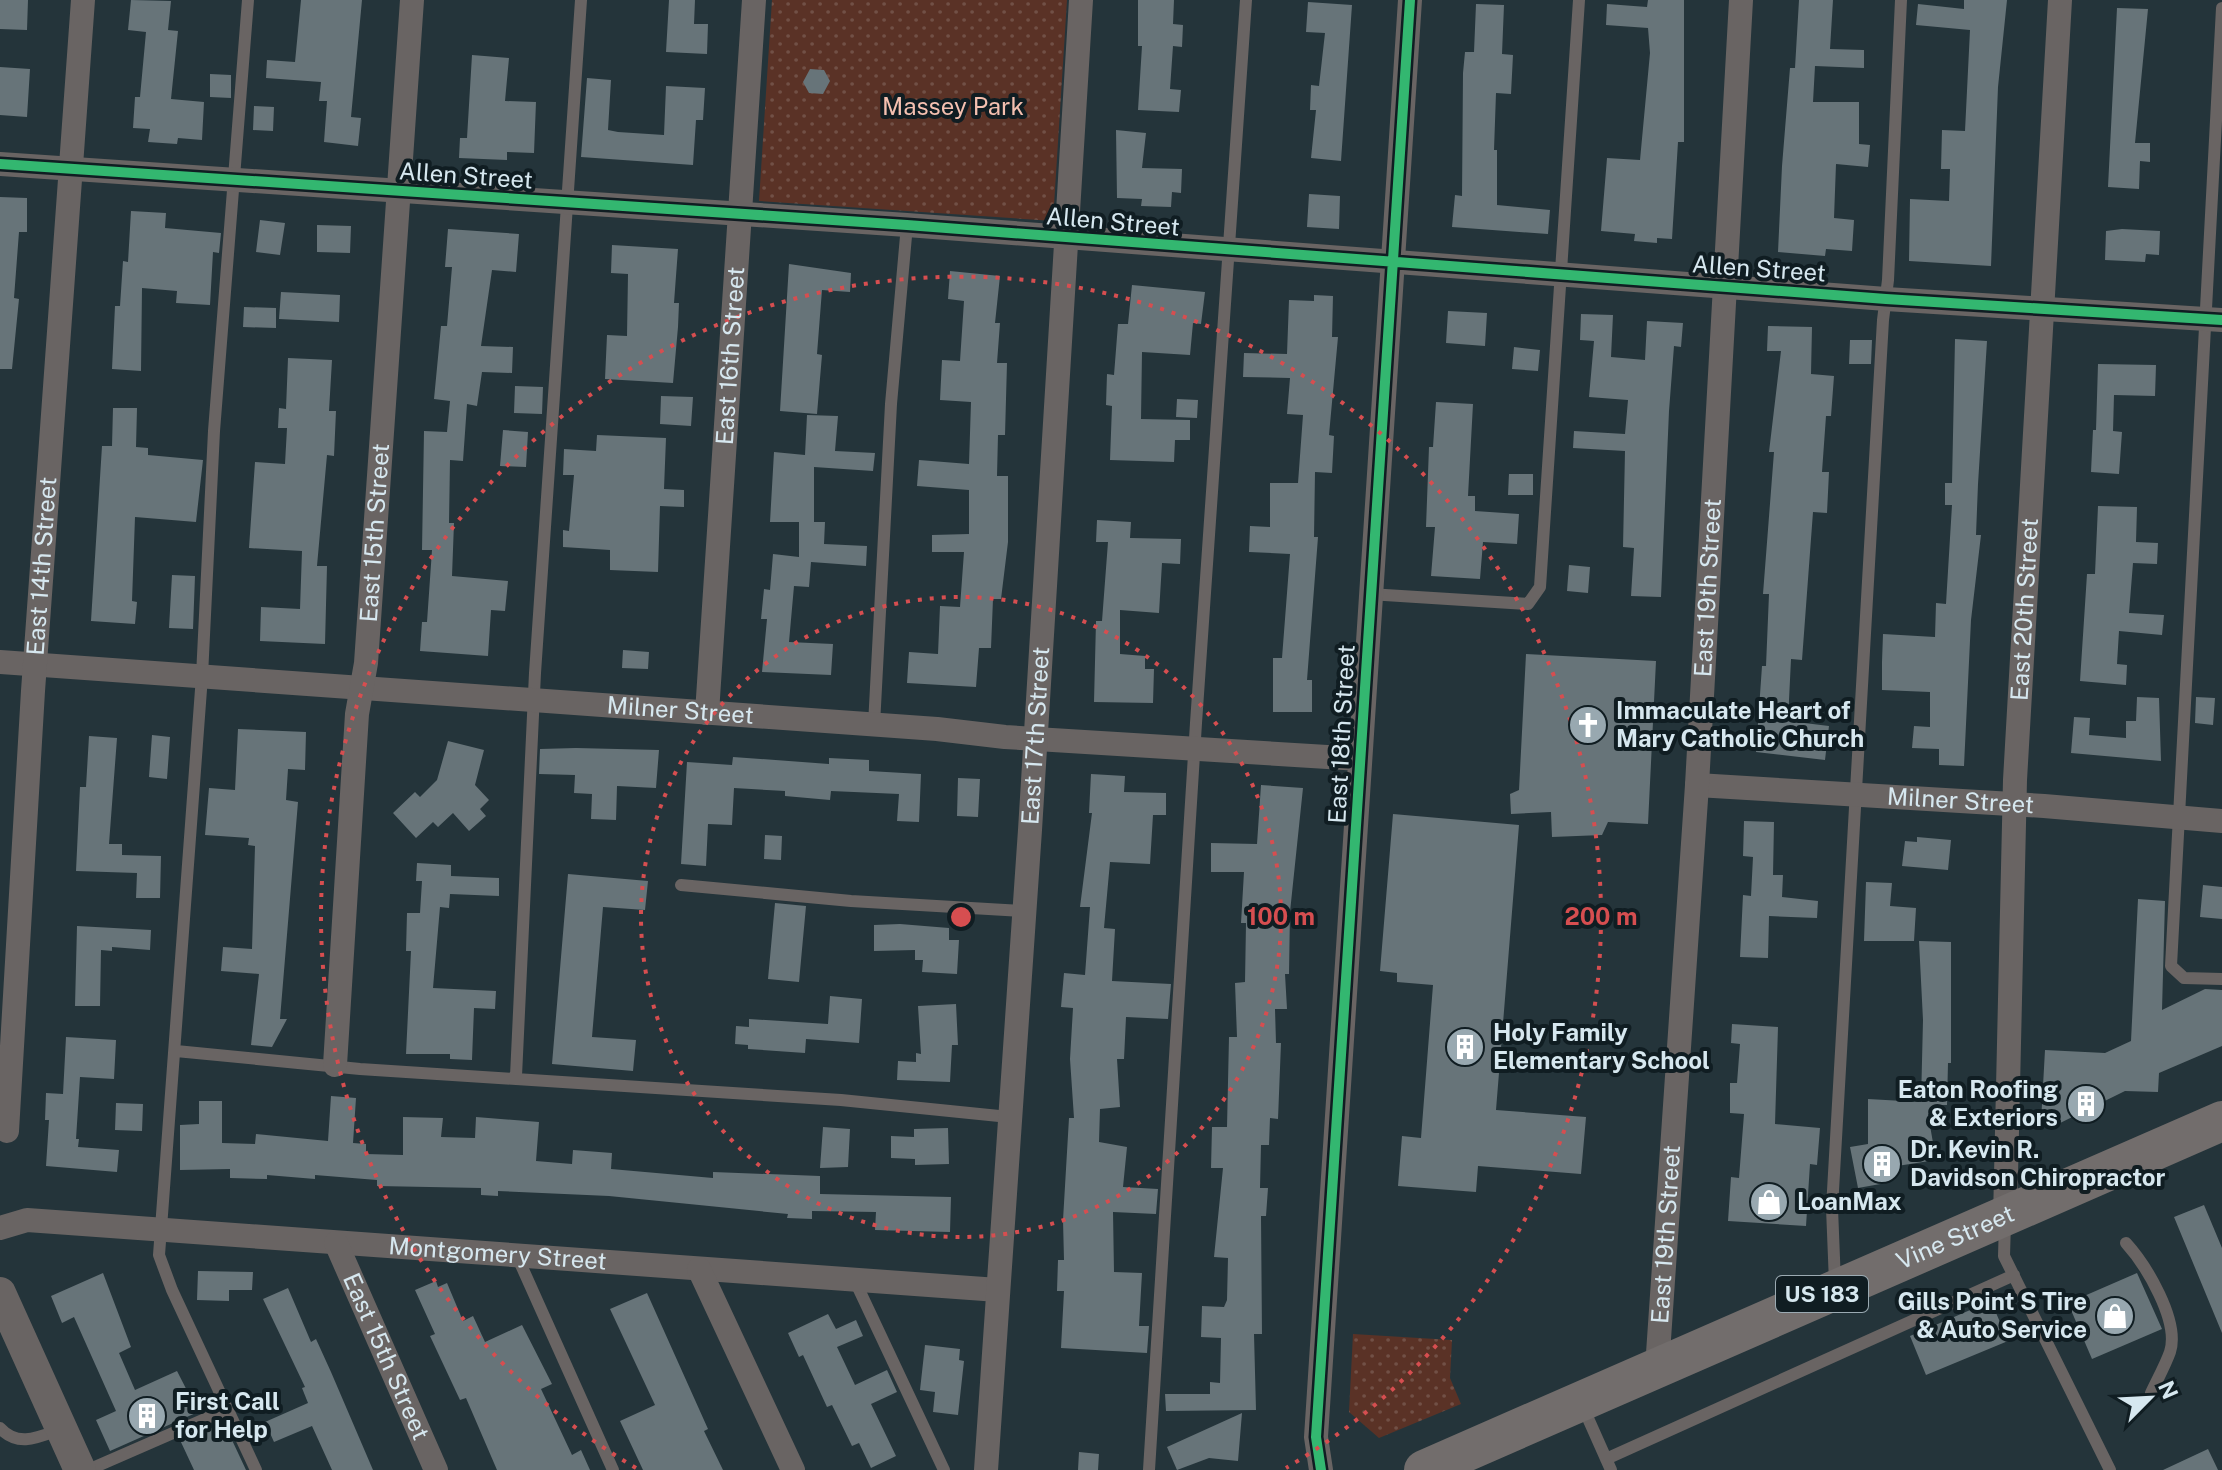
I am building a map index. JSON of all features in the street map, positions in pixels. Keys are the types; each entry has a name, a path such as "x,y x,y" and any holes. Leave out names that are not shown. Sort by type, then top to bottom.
{"main road":[{"name":"Vine Street","path":"1433,1468 1835,1288 2005,1219 2222,1121"}],"street":[{"name":"East 14th Street","path":"7,1131 83,0"},
{"name":"East 15th Street","path":"335,1065 412,0"},
{"name":"East 16th Street","path":"707,713 754,0"},
{"name":"East 17th Street","path":"986,1470 1036,737 1081,0"},
{"name":"East 18th Street","path":"1321,1470 1316,1437 1410,0"},
{"name":"East 19th Street","path":"1657,1368 1697,785 1741,0"},
{"name":"East 20th Street","path":"2005,1219 2014,804 2060,0"},
{"name":"Allen Street","path":"0,164 907,225 1886,299 2214,319"},
{"name":"Milner Street","path":"0,662 1360,759"},
{"name":"Milner Street","path":"1697,785 2014,804 2222,821"},
{"name":"Montgomery Street","path":"0,1228 27,1220 998,1290"},
{"name":"East 15th Street","path":"336,1243 436,1470"},
{"path":"699,1269 793,1470"},
{"path":"0,1293 80,1470"}],"lane":[{"path":"248,0 214,431 202,676 159,1255 172,1290 256,1470"},
{"path":"516,1076 534,701 581,0"},
{"path":"1149,1470 1194,748 1246,0"},
{"path":"1369,594 1528,604 1540,587 1579,0"},
{"path":"1835,1288 1832,1208 1901,0"},
{"path":"2222,8 2214,319 2178,817 2171,966 2184,978 2222,979"},
{"path":"874,725 891,404 907,225"},
{"path":"681,885 851,901 1023,911"},
{"path":"176,1051 856,1101 1009,1117"},
{"path":"2005,1219 2004,1256 2110,1470"},
{"path":"2126,1243 2144,1264 2170,1325 2171,1350 2151,1393"},
{"path":"517,1256 613,1470"},
{"path":"1581,1401 1609,1464 2014,1275"},
{"path":"855,1281 944,1470"},
{"path":"88,1470 228,1409"},
{"path":"0,1428 9,1437 22,1440 61,1429"}],"green space":[{"name":"Massey Park","path":"772,0 1067,0 1053,221 759,201"},
{"path":"1353,1334 1452,1340 1450,1378 1461,1404 1379,1438 1349,1412"}],"building":[{"path":"0,0 28,0 27,30 0,29"},
{"path":"131,0 171,1 168,30 178,31 171,99 204,102 202,140 178,138 177,144 148,142 150,129 133,128 135,97 140,97 146,32 128,30"},
{"path":"301,0 362,0 351,117 361,118 358,146 324,142 327,101 319,101 321,82 266,78 267,60 295,62"},
{"path":"669,0 695,0 694,24 708,24 707,54 666,52"},
{"path":"1138,0 1174,0 1173,24 1183,25 1182,47 1173,46 1170,89 1181,90 1179,112 1138,110 1142,46 1138,46"},
{"path":"1648,0 1684,0 1684,142 1678,142 1672,239 1657,238 1657,243 1634,241 1635,234 1601,231 1607,158 1640,160 1650,53 1648,28 1606,25 1607,4 1647,7"},
{"path":"1799,0 1833,0 1830,49 1864,50 1864,68 1815,66 1813,102 1859,102 1859,144 1870,145 1868,167 1836,164 1834,218 1854,220 1852,251 1826,249 1825,256 1778,252 1790,68 1795,68"},
{"path":"1964,0 2007,0 1998,87 1991,266 1909,261 1910,199 1949,201 1950,169 1941,169 1942,130 1965,131 1970,30 1916,25 1918,4 1964,9"},
{"path":"1308,2 1352,5 1341,161 1311,158 1316,110 1310,110 1311,85 1319,86 1325,33 1306,32"},
{"path":"1476,4 1504,5 1502,54 1513,55 1511,94 1496,93 1494,150 1497,150 1497,205 1550,210 1548,234 1452,227 1455,195 1462,196 1463,73 1465,52 1474,52"},
{"path":"2117,8 2148,9 2135,143 2150,143 2150,162 2140,161 2139,189 2108,187"},
{"path":"472,55 509,58 505,101 536,102 534,153 507,152 507,160 459,158 460,138 467,138"},
{"path":"0,67 30,69 27,117 0,115"},
{"path":"810,69 824,70 830,81 823,94 809,93 803,82"},
{"path":"210,74 231,75 231,98 210,97"},
{"path":"587,78 611,80 608,130 618,132 664,135 666,86 705,88 703,120 696,120 693,165 581,157"},
{"path":"254,106 274,107 273,131 253,130"},
{"path":"1116,130 1146,133 1142,168 1182,169 1181,193 1172,192 1171,207 1141,206 1142,199 1117,198"},
{"path":"1309,194 1340,196 1339,229 1307,227"},
{"path":"0,197 27,198 27,232 19,232 14,298 19,299 12,369 0,369"},
{"path":"131,211 166,213 165,228 221,233 219,253 213,252 210,305 176,303 177,291 142,288 141,371 112,369 115,306 120,306 123,261 128,262"},
{"path":"260,220 285,223 280,255 256,252"},
{"path":"317,225 351,226 350,253 317,252"},
{"path":"448,229 519,234 516,272 492,270 481,346 513,347 512,373 482,372 477,406 467,404 463,461 450,460 449,523 454,523 452,576 508,581 505,611 491,610 488,656 420,651 422,622 427,622 432,550 422,550 424,431 447,432 450,401 434,399 441,326 447,326 452,267 445,267"},
{"path":"2106,231 2160,231 2159,255 2146,254 2145,262 2105,260"},
{"path":"612,245 678,249 674,303 679,303 673,383 605,379 607,335 627,336 628,274 611,273"},
{"path":"789,264 851,273 850,292 822,290 817,354 822,355 817,414 780,411"},
{"path":"950,271 1000,276 995,323 1000,323 997,363 1007,363 1005,435 998,435 997,476 1008,476 1008,542 1001,599 993,599 991,648 979,648 976,687 907,683 909,652 938,654 940,606 960,607 964,552 932,552 932,535 969,534 969,490 917,486 919,460 969,464 971,402 940,400 942,360 960,361 964,301 948,299"},
{"path":"1132,285 1205,292 1201,324 1193,323 1190,355 1142,352 1141,419 1190,420 1190,440 1175,440 1174,462 1110,460 1112,406 1106,405 1107,374 1114,375 1118,324 1128,324"},
{"path":"281,292 340,295 339,322 279,319"},
{"path":"1314,295 1333,296 1332,337 1338,337 1329,435 1334,436 1332,473 1315,472 1314,537 1318,537 1307,680 1312,680 1312,712 1273,712 1273,658 1282,658 1290,554 1249,552 1250,526 1270,527 1270,483 1298,483 1303,415 1287,414 1290,378 1243,377 1244,353 1287,354 1289,300 1314,301"},
{"path":"244,307 276,308 276,328 243,327"},
{"path":"1448,311 1487,313 1485,346 1446,343"},
{"path":"1581,314 1613,315 1611,357 1645,360 1647,321 1683,323 1681,347 1674,346 1661,597 1631,596 1634,548 1623,547 1625,451 1573,448 1574,431 1625,434 1628,400 1589,397 1594,341 1580,340"},
{"path":"1768,326 1812,327 1811,374 1834,376 1831,416 1826,416 1822,472 1829,472 1827,513 1813,512 1802,660 1791,659 1788,721 1829,726 1825,760 1756,752 1762,666 1766,666 1769,594 1763,594 1774,452 1769,452 1781,351 1767,351"},
{"path":"1955,339 1987,341 1976,535 1981,535 1971,620 1964,766 1939,765 1939,749 1912,748 1914,726 1930,727 1930,692 1882,690 1883,634 1935,637 1936,603 1946,604 1952,505 1945,505 1945,483 1952,483"},
{"path":"1850,340 1872,340 1871,364 1849,364"},
{"path":"1514,347 1540,350 1538,371 1512,369"},
{"path":"288,358 332,360 329,411 336,411 334,456 327,455 317,566 327,566 325,644 260,641 261,607 300,609 302,551 249,548 255,462 285,464 287,428 278,428 279,408 286,409"},
{"path":"2098,364 2156,365 2155,396 2114,395 2113,431 2122,432 2119,474 2091,472"},
{"path":"515,386 543,387 542,414 514,413"},
{"path":"661,396 693,397 691,426 660,424"},
{"path":"1177,399 1198,400 1197,418 1176,417"},
{"path":"1436,402 1473,404 1468,496 1475,496 1475,511 1519,514 1517,544 1483,542 1480,579 1431,576 1435,527 1426,527 1429,447 1433,447"},
{"path":"113,408 137,408 136,447 148,448 148,455 203,460 196,522 135,517 132,601 137,602 135,624 91,621 102,446 112,446"},
{"path":"807,415 838,416 835,451 875,453 873,471 814,467 814,522 825,522 824,544 867,546 866,566 811,562 809,587 794,586 789,642 833,644 831,675 762,672 767,619 761,619 764,589 770,590 773,554 799,557 799,522 770,522 774,452 805,455"},
{"path":"503,430 528,432 526,467 500,466"},
{"path":"597,435 666,438 664,489 684,490 684,507 660,506 658,572 610,570 610,550 563,547 563,530 569,531 574,475 563,475 564,449 596,451"},
{"path":"1509,474 1533,474 1533,495 1508,495"},
{"path":"2098,506 2137,507 2136,542 2158,543 2157,564 2133,563 2129,613 2164,615 2162,635 2119,631 2117,664 2127,665 2126,685 2080,681 2087,574 2095,574"},
{"path":"1097,520 1131,522 1130,538 1181,539 1180,564 1162,563 1159,613 1120,610 1120,654 1145,656 1145,669 1154,669 1153,703 1094,702 1096,621 1102,621 1108,542 1096,542"},
{"path":"1569,565 1590,567 1588,593 1567,591"},
{"path":"172,575 195,576 193,629 169,628"},
{"path":"623,650 649,652 648,669 622,668"},
{"name":"Immaculate Heart of Mary Catholic Church","path":"1526,654 1656,661 1648,824 1608,822 1602,835 1552,837 1551,812 1511,814 1510,794 1519,790"},
{"path":"2137,697 2159,698 2161,761 2071,753 2074,717 2090,718 2089,735 2126,738 2126,721 2136,721"},
{"path":"2196,697 2215,698 2213,725 2195,723"},
{"path":"238,729 306,732 305,770 288,769 286,800 298,802 280,1019 287,1019 272,1047 251,1045 259,974 221,971 223,947 252,949 255,846 248,845 249,838 205,835 209,788 235,790"},
{"path":"152,735 170,737 167,779 149,777"},
{"path":"89,736 117,738 109,844 122,844 122,855 161,856 160,898 136,898 137,873 76,871 80,787 86,787"},
{"path":"448,741 484,750 475,785 489,800 480,809 486,816 469,831 453,813 438,827 433,822 416,838 393,813 415,792 420,797 437,780"},
{"path":"540,749 659,750 656,788 617,786 616,820 591,819 592,794 574,793 575,775 539,774"},
{"path":"733,757 829,764 829,758 869,760 869,771 921,774 919,822 897,821 899,794 831,791 830,800 785,796 785,791 734,788 732,825 708,824 706,866 681,864 687,762 732,765"},
{"path":"1091,774 1125,776 1124,792 1166,793 1166,815 1153,815 1150,864 1110,862 1104,928 1115,929 1112,981 1171,984 1168,1019 1126,1017 1124,1059 1117,1059 1120,1107 1100,1109 1099,1142 1127,1147 1123,1187 1158,1189 1156,1214 1113,1212 1114,1272 1142,1273 1139,1326 1149,1326 1147,1353 1061,1348 1064,1291 1057,1291 1058,1260 1064,1260 1063,1220 1069,1118 1074,1118 1070,1059 1073,1008 1061,1007 1064,973 1085,975 1090,907 1080,907 1092,813 1089,813"},
{"path":"958,778 980,779 978,817 957,816"},
{"path":"1261,785 1303,788 1290,912 1289,974 1285,974 1287,1009 1275,1009 1276,1043 1281,1043 1278,1119 1270,1118 1269,1145 1261,1145 1260,1188 1268,1188 1266,1216 1261,1216 1262,1334 1254,1334 1256,1410 1166,1411 1165,1394 1210,1394 1210,1382 1220,1383 1221,1338 1201,1337 1202,1306 1224,1307 1227,1300 1228,1258 1214,1257 1223,1168 1211,1168 1212,1127 1227,1127 1229,1037 1237,1037 1235,983 1245,982 1246,923 1241,923 1244,872 1211,872 1211,843 1257,844"},
{"name":"Holy Family Elementary School","path":"1393,814 1519,825 1496,1110 1586,1117 1581,1174 1478,1166 1476,1192 1398,1186 1402,1136 1421,1138 1433,985 1397,982 1397,973 1380,971"},
{"path":"1744,821 1774,822 1773,875 1783,875 1782,897 1818,901 1817,918 1769,916 1768,958 1740,957 1743,895 1751,896 1753,857 1743,856"},
{"path":"765,835 782,836 781,860 764,859"},
{"path":"1917,837 1951,840 1948,870 1902,866 1905,841 1917,842"},
{"path":"417,863 451,865 451,876 499,878 499,896 450,894 449,908 440,907 433,988 496,991 495,1009 474,1008 472,1060 450,1059 450,1054 406,1054 411,951 406,951 407,913 420,913 422,881 416,881"},
{"path":"568,874 648,881 645,910 603,907 592,1037 636,1040 633,1071 552,1064"},
{"path":"1866,882 1892,883 1890,906 1916,908 1914,941 1864,941"},
{"path":"2203,885 2222,887 2222,919 2200,917"},
{"path":"2138,899 2165,901 2162,1010 2205,989 2222,990 2222,1046 2159,1073 2158,1092 2125,1091 2050,1128 2041,1122 2045,1050 2105,1053 2131,1041"},
{"path":"775,903 806,906 799,982 768,979"},
{"path":"874,925 949,928 949,940 959,940 957,974 922,972 923,960 915,960 915,950 874,951"},
{"path":"77,926 151,930 150,950 112,947 112,951 101,950 100,1006 75,1006"},
{"path":"1919,941 1951,942 1951,1063 1948,1063 1947,1105 1942,1105 1941,1115 1928,1114 1936,1160 1884,1168 1886,1183 1858,1188 1850,1147 1868,1144 1868,1099 1921,1102 1923,1020"},
{"path":"830,996 862,999 859,1043 806,1039 805,1053 748,1049 748,1045 735,1044 736,1026 749,1027 749,1019 828,1024"},
{"path":"956,1004 958,1045 952,1045 950,1082 897,1080 898,1061 916,1062 916,1053 921,1054 918,1006"},
{"path":"1732,1024 1778,1027 1775,1124 1820,1128 1817,1165 1810,1164 1806,1226 1728,1221 1731,1177 1739,1178 1744,1114 1730,1113 1730,1083 1737,1083 1740,1044 1731,1043"},
{"path":"66,1037 116,1040 114,1079 80,1077 76,1139 79,1139 78,1147 119,1150 117,1172 46,1166 49,1120 45,1120 46,1093 63,1094"},
{"path":"331,1096 356,1098 353,1143 366,1144 366,1154 403,1155 403,1117 443,1118 441,1137 475,1138 476,1117 539,1122 536,1161 572,1164 573,1150 612,1153 611,1169 713,1178 713,1172 820,1176 820,1194 951,1197 950,1232 875,1230 876,1212 812,1211 812,1219 787,1218 788,1214 609,1196 498,1191 498,1196 481,1195 481,1188 377,1186 377,1180 315,1175 315,1179 267,1175 267,1179 230,1178 230,1169 180,1170 180,1125 199,1124 199,1101 222,1101 222,1143 255,1144 256,1134 328,1141"},
{"path":"116,1103 143,1104 142,1131 115,1130"},
{"path":"823,1127 850,1129 848,1167 820,1168"},
{"path":"948,1128 949,1164 915,1165 915,1159 891,1158 891,1136 914,1137 914,1129"},
{"path":"2204,1205 2222,1248 2222,1333 2174,1217"},
{"path":"198,1271 253,1272 252,1290 229,1290 229,1301 197,1300"},
{"path":"103,1273 131,1347 119,1353 135,1390 177,1371 198,1412 110,1451 96,1420 116,1411 74,1317 62,1323 51,1296"},
{"name":"Gills Point S Tire & Auto Service","path":"2137,1273 2162,1329 2092,1359 2068,1303"},
{"path":"436,1281 438,1287 447,1283 463,1321 473,1316 485,1342 522,1325 552,1384 541,1389 572,1455 581,1450 590,1470 497,1470 466,1398 460,1400 430,1336 435,1334 415,1290"},
{"path":"288,1288 311,1342 316,1339 373,1470 332,1470 312,1426 274,1442 265,1422 308,1403 302,1388 305,1387 263,1299"},
{"path":"647,1293 723,1470 643,1470 620,1421 655,1405 610,1309"},
{"path":"1991,1301 2008,1341 1926,1375 1910,1336"},
{"path":"828,1314 836,1329 856,1320 863,1336 837,1347 855,1385 887,1370 897,1392 871,1404 896,1456 871,1468 859,1443 852,1446 832,1405 827,1407 803,1355 799,1357 788,1333"},
{"path":"925,1345 960,1349 959,1360 964,1361 958,1415 933,1412 935,1392 920,1390"},
{"path":"1242,1413 1238,1461 1209,1458 1177,1470 1167,1447"},
{"path":"224,1423 246,1470 194,1470 180,1440"},
{"path":"2208,1449 2218,1470 2163,1470"},
{"path":"1079,1452 1099,1454 1098,1470 1078,1470"}],"cycle path":[{"path":"1321,1470 1316,1437 1410,0"},
{"path":"0,164 907,225 1886,299 2222,320"}],"place":[{"name":"Immaculate Heart of Mary Catholic Church","path":"1588,725"},
{"name":"Holy Family Elementary School","path":"1465,1047"},
{"name":"Eaton Roofing & Exteriors","path":"2086,1104"},
{"name":"Dr. Kevin R. Davidson Chiropractor","path":"1882,1164"},
{"name":"LoanMax","path":"1769,1202"},
{"name":"Gills Point S Tire & Auto Service","path":"2115,1316"},
{"name":"First Call for Help","path":"147,1416"}]}
